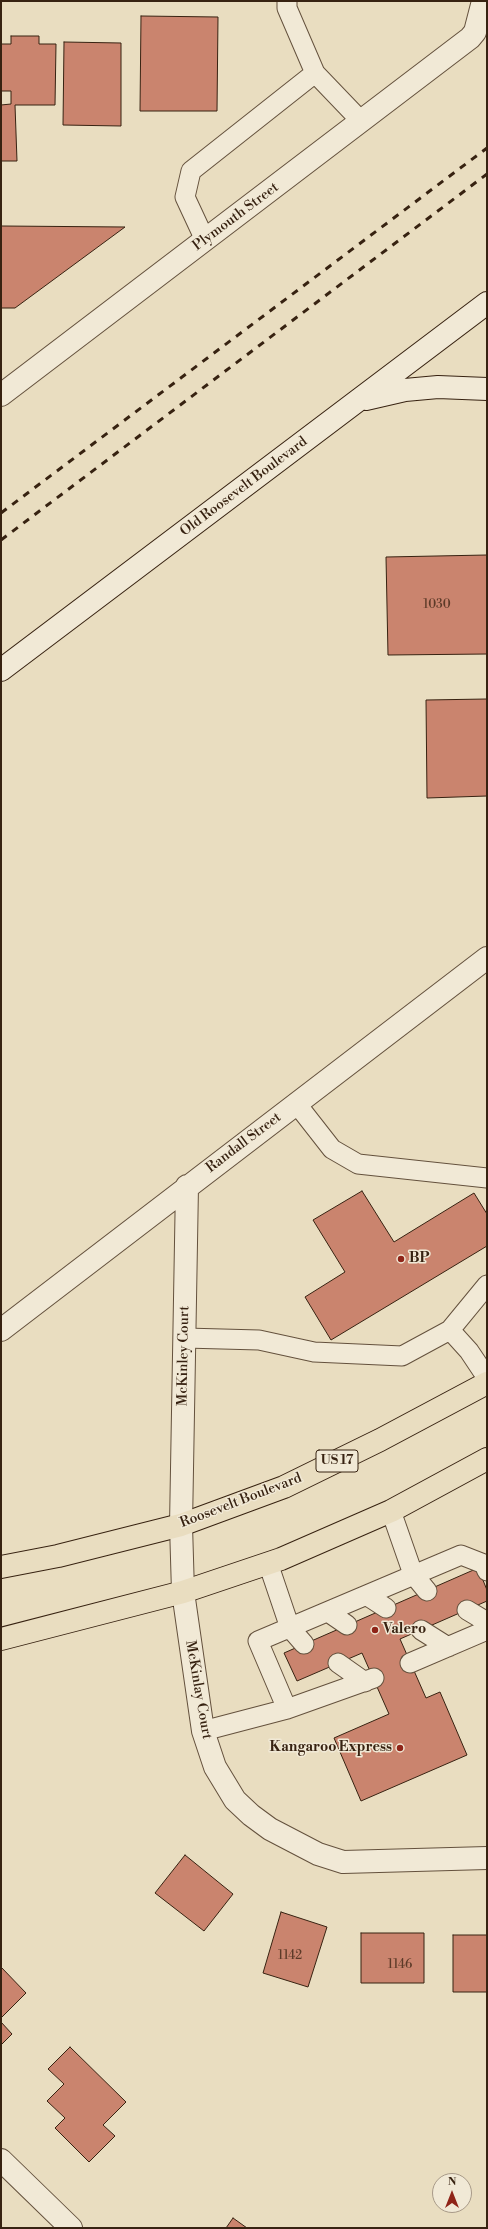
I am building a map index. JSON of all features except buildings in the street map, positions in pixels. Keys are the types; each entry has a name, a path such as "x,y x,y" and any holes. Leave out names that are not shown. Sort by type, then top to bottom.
{"highway":[{"name":"Roosevelt Boulevard","path":"1,1567 58,1556 181,1525 284,1487 380,1440 487,1383"},
{"path":"1,1640 182,1592 268,1563 391,1511 487,1459"}],"street":[{"path":"484,1 487,10"},
{"name":"Plymouth Street","path":"1,394 362,121 478,38 475,32 484,1"},
{"name":"Old Roosevelt Boulevard","path":"1,670 487,303"},
{"path":"359,400 405,390 438,387 487,389"},
{"name":"Randall Street","path":"1,1330 187,1186 487,958"},
{"name":"McKinley Court","path":"182,1592 181,1525 187,1186"},
{"name":"McKinlay Court","path":"182,1592 203,1731 215,1767 235,1800 251,1815 270,1829 318,1854 343,1862 487,1858"},
{"path":"1,2160 71,2228"}],"lane":[{"path":"287,1 287,8 316,73 362,121"},
{"path":"205,240 185,197 191,172 316,73"},
{"path":"296,1104 332,1149 358,1164 487,1178"},
{"path":"184,1338 259,1340 314,1352 402,1356 450,1330 487,1285"},
{"path":"450,1330 469,1351 487,1378"},
{"path":"391,1511 413,1574 427,1590"},
{"path":"287,1709 258,1641 413,1574 461,1555 484,1564 487,1571"},
{"path":"268,1563 290,1628 304,1644"},
{"path":"366,1595 386,1608"},
{"path":"467,1610 487,1622"},
{"path":"328,1612 347,1625"},
{"path":"421,1630 448,1647"},
{"path":"411,1660 448,1647 487,1630"},
{"path":"203,1731 287,1709 369,1680 338,1664"}],"railway":[{"path":"1,513 487,148"},
{"path":"1,540 487,174"}],"place":[{"name":"BP","path":"401,1259"},
{"name":"Valero","path":"375,1630"},
{"name":"Kangaroo Express","path":"400,1748"}]}
